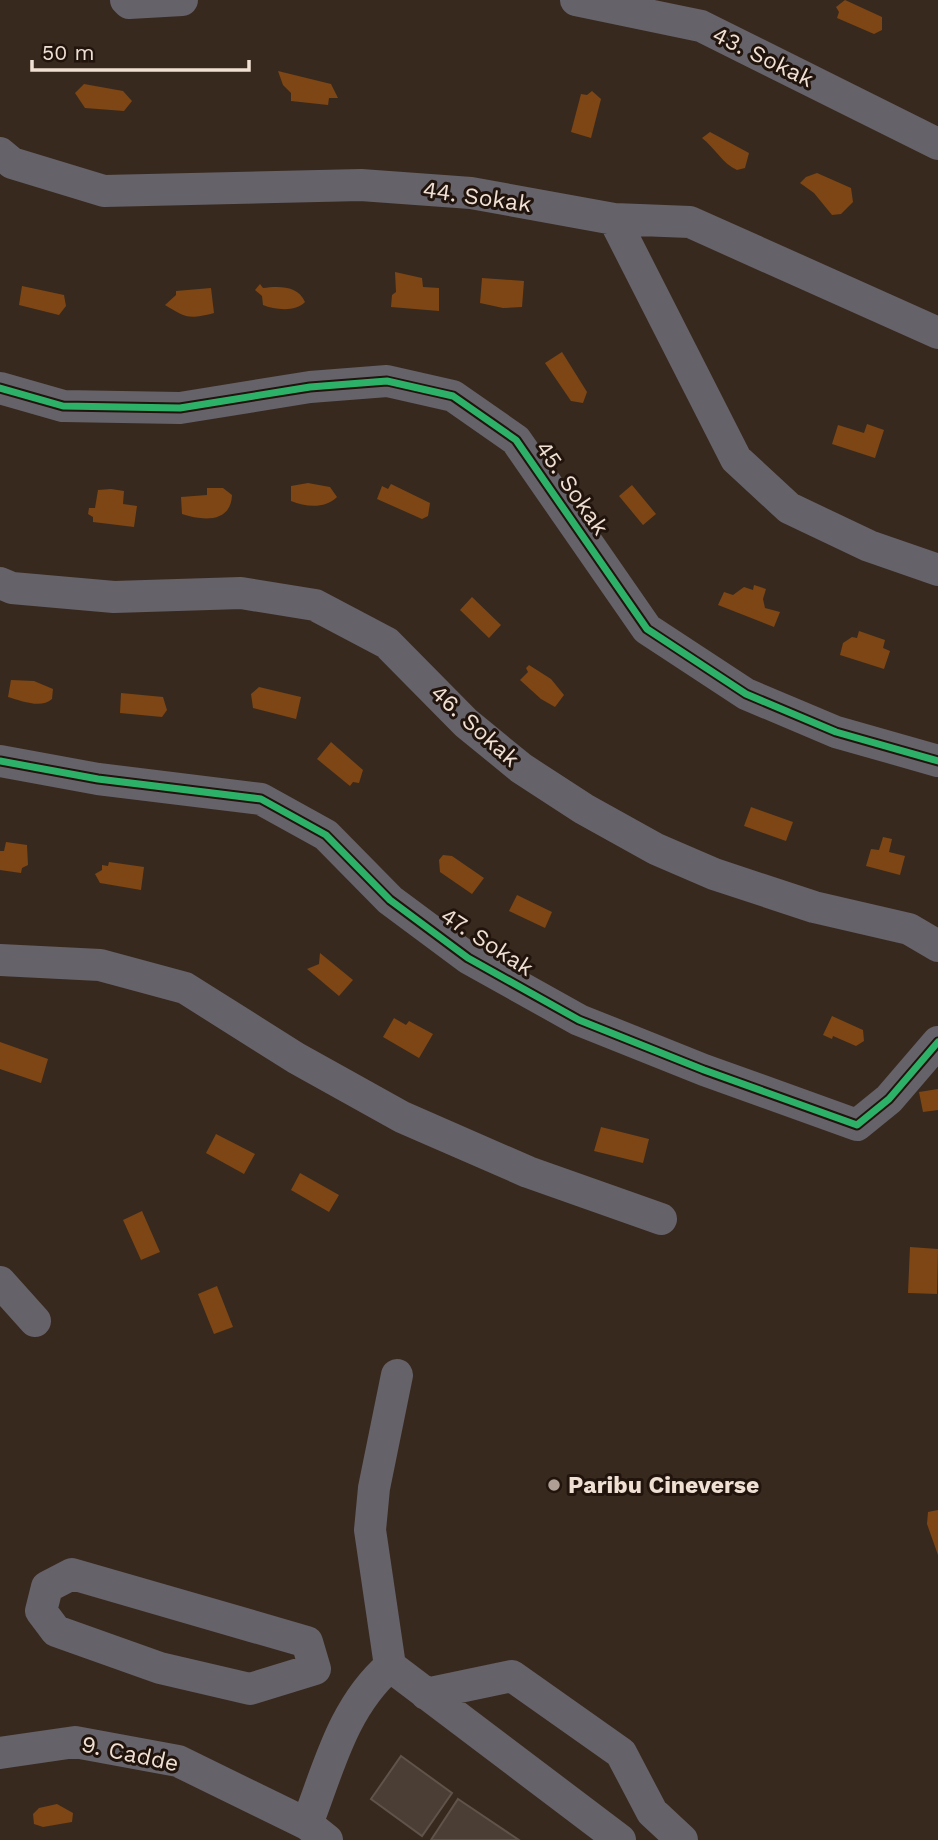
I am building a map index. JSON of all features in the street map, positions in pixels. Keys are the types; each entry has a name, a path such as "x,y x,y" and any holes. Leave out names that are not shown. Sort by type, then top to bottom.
{"street":[{"path":"126,0 129,3 182,0"},
{"name":"43. Sokak","path":"576,0 701,26 938,144"},
{"name":"44. Sokak","path":"0,153 12,163 104,191 360,185 471,193 614,219 690,222 938,333"},
{"path":"614,219 736,459 789,508 869,546 938,570"},
{"name":"45. Sokak","path":"0,388 63,406 180,408 310,387 387,381 453,396 516,440 646,629 746,694 836,733 938,761"},
{"name":"46. Sokak","path":"0,583 12,588 114,597 241,593 315,605 387,643 466,723 521,768 596,816 656,849 714,874 814,906 909,929 938,946"},
{"name":"47. Sokak","path":"0,761 99,779 261,799 326,835 390,900 468,957 579,1020 704,1070 857,1125 889,1099 938,1042"},
{"path":"0,960 100,965 185,988 296,1058 402,1117 528,1172 661,1219"},
{"path":"0,1282 34,1321"},
{"path":"397,1375 374,1488 370,1530 390,1666 620,1840"},
{"path":"315,1670 250,1689 160,1668 57,1631 41,1611 47,1587 72,1574 307,1642 315,1670 353,1707"},
{"path":"317,1832 353,1707 371,1682 390,1666"},
{"path":"426,1694 512,1676 621,1753 645,1826 682,1840"},
{"name":"9. Cadde","path":"0,1753 75,1742 178,1761 317,1832"}],"shaded area":[{"path":"845,0 882,17 882,30 874,34 837,18 839,12 836,7"},
{"path":"278,71 331,84 338,98 329,98 328,105 291,101 291,93 283,85"},
{"path":"84,84 123,91 132,101 124,111 85,108 75,93"},
{"path":"592,91 601,99 591,138 571,132 581,94 587,95"},
{"path":"710,132 749,153 745,168 737,170 723,160 702,138"},
{"path":"817,173 851,188 853,202 841,214 832,215 814,193 800,183 806,177"},
{"path":"395,272 422,278 423,287 439,288 439,311 391,307 392,295 396,292"},
{"path":"482,278 524,281 522,307 503,308 480,303"},
{"path":"260,284 263,288 281,287 298,292 305,302 285,309 263,305 262,296 255,290"},
{"path":"22,286 64,295 66,306 59,315 19,305"},
{"path":"211,288 214,313 187,316 165,305 176,295 176,291"},
{"path":"562,352 587,392 583,403 571,401 545,363"},
{"path":"867,424 884,430 875,458 832,444 838,425 864,433"},
{"path":"308,483 330,487 337,497 327,504 315,506 291,501 291,486"},
{"path":"391,484 430,503 428,516 422,519 377,499 382,486 388,489"},
{"path":"632,485 656,514 643,525 619,496"},
{"path":"207,488 223,488 232,495 227,511 214,518 182,514 181,497 207,495"},
{"path":"98,490 124,491 123,504 137,506 134,527 93,522 93,517 88,514 89,508 95,508"},
{"path":"754,585 766,589 763,599 765,608 780,612 774,627 718,605 724,592 733,595 744,587 753,590"},
{"path":"472,597 501,625 489,638 460,610"},
{"path":"859,631 885,640 883,648 890,651 884,669 840,655 843,643 852,637 857,638"},
{"path":"529,665 551,679 564,695 555,707 541,699 520,680 528,672 526,668"},
{"path":"11,680 34,681 53,689 52,699 37,704 8,697"},
{"path":"259,687 301,697 296,719 253,708 251,694"},
{"path":"121,693 163,697 167,710 162,717 120,713"},
{"path":"331,742 363,770 359,783 353,782 350,786 317,759"},
{"path":"751,807 793,822 786,841 744,826"},
{"path":"883,837 892,839 889,852 905,856 900,875 866,866 871,849 879,850"},
{"path":"6,842 27,845 28,865 22,868 21,873 0,870 0,851 4,851"},
{"path":"443,855 452,856 484,878 472,894 440,872 439,860"},
{"path":"109,862 144,867 141,890 100,883 95,874 102,870 102,865 108,866"},
{"path":"517,895 552,912 545,928 509,911"},
{"path":"320,953 353,980 339,996 307,969 319,964"},
{"path":"832,1016 863,1030 864,1041 856,1046 833,1036 832,1039 823,1035"},
{"path":"394,1018 406,1025 409,1021 433,1034 419,1058 383,1037"},
{"path":"0,1042 48,1059 41,1083 0,1069"},
{"path":"938,1089 938,1110 923,1112 919,1092"},
{"path":"601,1127 649,1139 643,1163 594,1151"},
{"path":"216,1134 255,1154 244,1174 206,1153"},
{"path":"300,1173 339,1195 329,1212 291,1190"},
{"path":"142,1211 160,1252 141,1260 123,1220"},
{"path":"910,1247 938,1249 937,1294 908,1293"},
{"path":"217,1286 233,1327 214,1334 198,1294"},
{"path":"938,1510 938,1555 927,1524 928,1512"},
{"path":"57,1804 73,1813 72,1822 43,1827 34,1824 33,1814 39,1808"}],"building":[{"path":"401,1756 452,1793 422,1836 371,1799"},
{"path":"458,1799 519,1840 431,1840"}],"cycle path":[{"path":"0,388 63,406 180,408 310,387 387,381 453,396 516,440 647,629 746,694 836,732 938,761"},
{"path":"0,761 98,779 261,799 326,835 390,900 468,958 579,1020 704,1070 857,1125 889,1099 938,1042"}],"place":[{"name":"Paribu Cineverse","path":"554,1485"}]}
